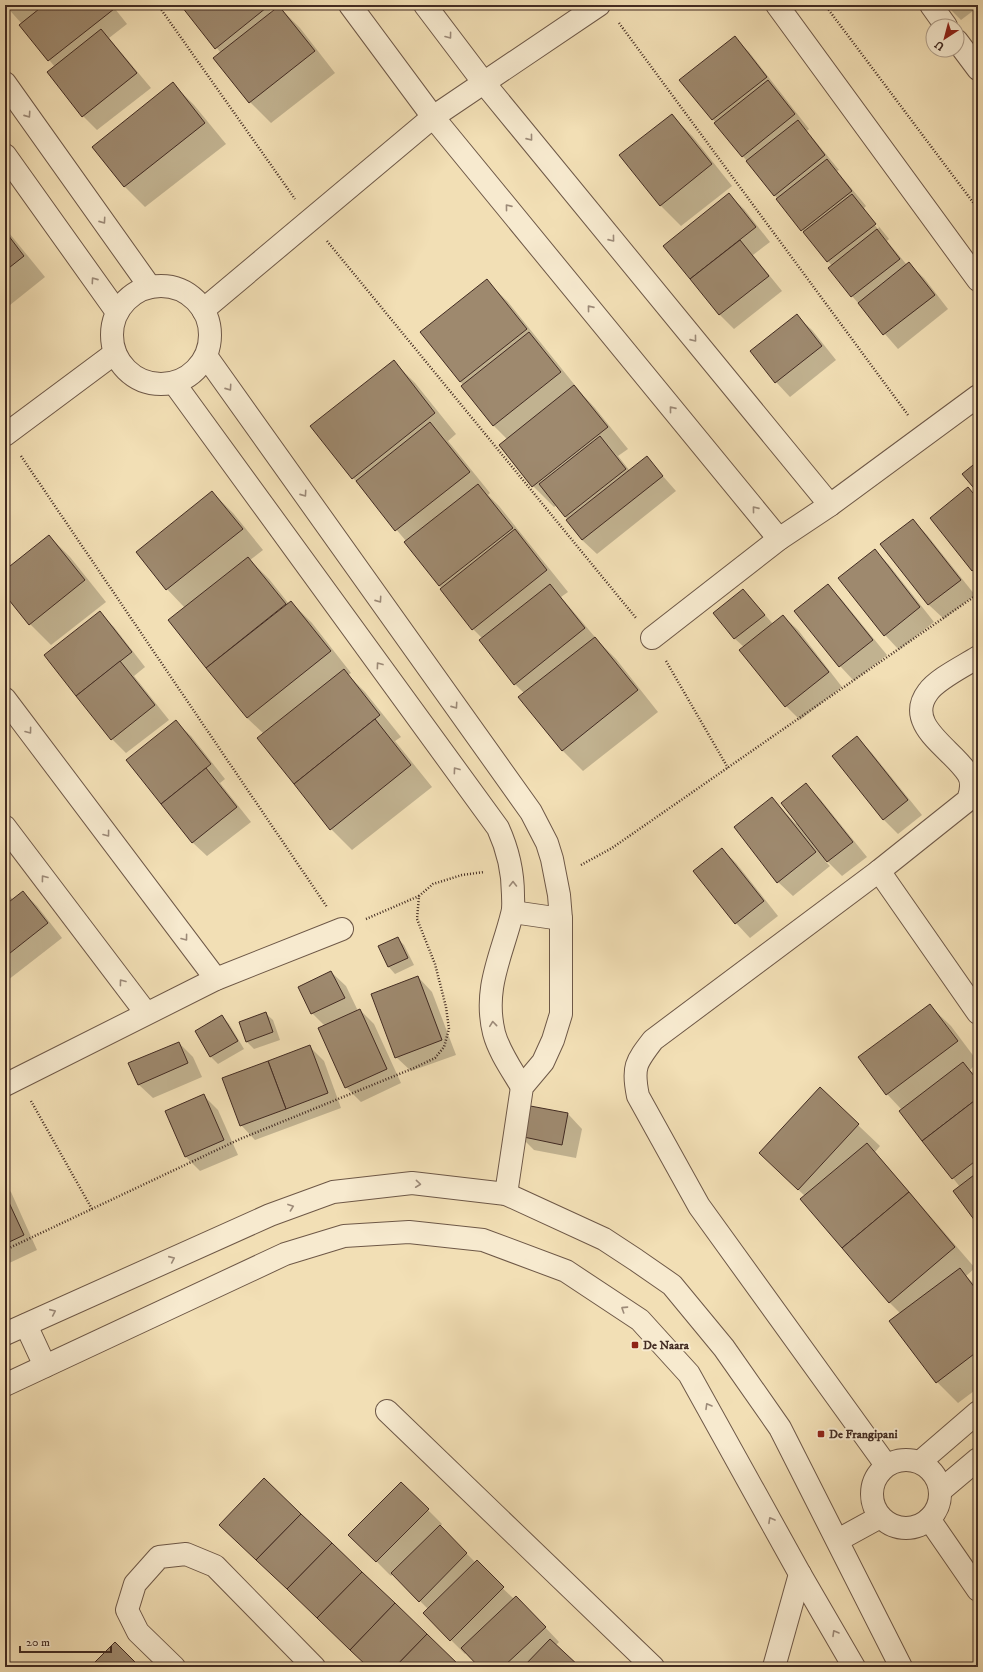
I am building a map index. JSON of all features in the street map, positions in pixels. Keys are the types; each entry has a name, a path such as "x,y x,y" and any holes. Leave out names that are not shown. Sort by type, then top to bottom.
{"street":[{"path":"350,5 434,117 779,539"},
{"path":"425,5 484,83 830,505"},
{"path":"777,5 978,280"},
{"path":"931,5 940,18"},
{"path":"203,310 434,117 484,83 607,11"},
{"path":"965,52 978,69"},
{"path":"5,83 150,287"},
{"path":"5,155 117,312"},
{"path":"150,287 171,287 190,296 203,310 209,327 210,342 206,356 198,368 187,378 174,384 150,384 128,372 115,353 111,333 117,312 130,296 150,287"},
{"path":"6,435 115,353"},
{"path":"206,356 530,812 547,843 555,874 561,919 561,1014 553,1040 543,1062 522,1087 506,1194"},
{"path":"174,384 498,828 506,844 513,873 513,912 493,975 491,1004 494,1033 506,1061 522,1087"},
{"path":"652,638 779,539 830,505 978,396"},
{"path":"886,1465 699,1206 638,1096 635,1079 637,1061 653,1040 879,871 968,800 972,789 969,774 926,727 920,714 922,703 928,691 978,657"},
{"path":"5,700 216,979"},
{"path":"5,827 146,1013"},
{"path":"879,871 978,1013"},
{"path":"513,912 561,919"},
{"path":"12,1082 216,979 342,929"},
{"path":"5,1334 270,1215 333,1192 412,1183 506,1194 604,1239 672,1285 724,1348 780,1428 901,1667"},
{"path":"5,1385 285,1254 344,1236 409,1232 483,1240 566,1271 640,1320 689,1374 800,1574 854,1667"},
{"path":"26,1325 45,1366"},
{"path":"387,1411 652,1667"},
{"path":"920,1462 978,1412"},
{"path":"902,1459 920,1462 930,1469 937,1479 940,1491 938,1506 929,1519 918,1526 904,1528 891,1525 880,1517 872,1504 871,1490 876,1476 886,1465 902,1459"},
{"path":"940,1491 978,1459"},
{"path":"838,1540 880,1517"},
{"path":"929,1519 978,1590"},
{"path":"174,1667 138,1632 127,1610 135,1584 159,1557 186,1554 215,1566 314,1667"},
{"path":"774,1667 800,1574"}],"path":[{"path":"158,5 310,220 652,638 728,768"},
{"path":"825,5 978,209"},
{"path":"607,11 924,437"},
{"path":"6,435 342,929 419,896 433,884 462,875 503,870 513,873"},
{"path":"555,874 573,870 612,848 978,594"},
{"path":"5,1250 240,1139 435,1058 444,1047 449,1029 446,1007 435,964 417,919 419,896"},
{"path":"12,1082 92,1209"}],"building":[{"path":"44,5 111,5 114,9 48,61 19,25"},
{"path":"185,5 264,5 266,8 215,49 182,7"},
{"path":"279,6 315,51 249,103 213,58"},
{"path":"101,29 137,73 82,117 47,72"},
{"path":"735,36 767,77 712,120 679,80"},
{"path":"768,80 795,114 742,157 714,123"},
{"path":"173,82 205,123 124,187 92,147"},
{"path":"672,114 712,164 660,206 619,155"},
{"path":"798,120 825,155 774,196 746,161"},
{"path":"827,159 852,191 801,231 776,199"},
{"path":"729,193 756,227 690,279 663,246"},
{"path":"852,194 876,224 827,262 803,232"},
{"path":"877,229 900,259 851,297 828,268"},
{"path":"5,231 24,256 5,271"},
{"path":"740,240 769,276 719,315 690,279"},
{"path":"909,262 935,295 883,335 858,303"},
{"path":"487,279 527,329 460,382 420,332"},
{"path":"797,314 822,346 775,383 750,351"},
{"path":"529,332 561,372 493,426 461,386"},
{"path":"394,360 435,413 352,479 310,426"},
{"path":"574,385 608,427 532,487 499,445"},
{"path":"430,422 470,472 395,531 356,481"},
{"path":"600,436 626,469 565,517 539,484"},
{"path":"647,456 663,476 582,540 566,520"},
{"path":"978,461 978,493 962,474"},
{"path":"478,484 513,528 439,586 404,542"},
{"path":"968,487 978,499 978,566 972,571 930,518"},
{"path":"212,491 243,529 166,590 136,552"},
{"path":"913,519 961,580 928,605 880,544"},
{"path":"515,529 547,570 472,630 440,589"},
{"path":"49,535 85,580 29,625 5,595 5,570"},
{"path":"875,549 920,607 884,636 838,578"},
{"path":"248,557 286,604 206,668 168,620"},
{"path":"550,584 585,628 514,685 479,640"},
{"path":"828,584 873,640 839,667 794,611"},
{"path":"743,589 765,615 734,639 713,613"},
{"path":"291,601 331,651 247,718 206,668"},
{"path":"100,611 132,652 76,696 44,655"},
{"path":"783,615 829,672 785,707 739,650"},
{"path":"595,637 638,690 562,751 518,697"},
{"path":"120,661 155,705 111,740 76,696"},
{"path":"344,669 380,715 294,784 257,738"},
{"path":"375,719 411,765 330,830 294,784"},
{"path":"176,720 211,764 161,804 126,760"},
{"path":"857,736 908,800 883,820 832,756"},
{"path":"206,768 237,807 192,843 161,804"},
{"path":"806,783 853,842 827,862 781,803"},
{"path":"772,797 816,852 777,883 734,827"},
{"path":"722,848 764,901 735,924 693,871"},
{"path":"23,891 48,923 5,957 5,905"},
{"path":"398,937 408,958 388,967 378,946"},
{"path":"331,971 345,998 311,1014 298,987"},
{"path":"418,976 442,1040 395,1058 371,994"},
{"path":"930,1004 958,1041 886,1095 858,1057"},
{"path":"360,1009 387,1069 345,1088 318,1028"},
{"path":"266,1012 273,1032 246,1042 239,1022"},
{"path":"222,1015 238,1041 210,1057 195,1031"},
{"path":"179,1042 188,1063 138,1085 128,1063"},
{"path":"310,1045 328,1093 286,1109 268,1061"},
{"path":"268,1061 286,1109 240,1126 222,1078"},
{"path":"963,1062 978,1081 978,1098 922,1141 899,1111"},
{"path":"820,1087 859,1124 798,1190 759,1153"},
{"path":"204,1094 224,1140 185,1157 165,1111"},
{"path":"978,1098 978,1159 952,1179 922,1141"},
{"path":"525,1105 568,1113 562,1145 519,1136"},
{"path":"867,1143 909,1192 842,1248 800,1199"},
{"path":"978,1172 978,1225 953,1191"},
{"path":"909,1192 955,1247 889,1303 842,1248"},
{"path":"5,1194 24,1235 5,1244"},
{"path":"960,1268 978,1292 978,1351 936,1383 889,1321"},
{"path":"264,1478 301,1514 256,1560 219,1525"},
{"path":"401,1482 429,1509 376,1562 348,1535"},
{"path":"301,1514 332,1543 287,1589 256,1560"},
{"path":"440,1525 467,1553 419,1602 391,1573"},
{"path":"332,1543 362,1572 317,1618 287,1589"},
{"path":"477,1560 504,1587 450,1641 423,1613"},
{"path":"362,1572 395,1603 350,1650 317,1618"},
{"path":"516,1596 546,1627 503,1667 479,1667 461,1648"},
{"path":"395,1603 427,1634 395,1667 368,1667 350,1650"},
{"path":"427,1634 461,1667 395,1667"},
{"path":"550,1639 580,1667 523,1667"},
{"path":"115,1642 140,1667 90,1667"}],"place":[{"name":"De Naara","path":"635,1345"},
{"name":"De Frangipani","path":"821,1434"}]}
